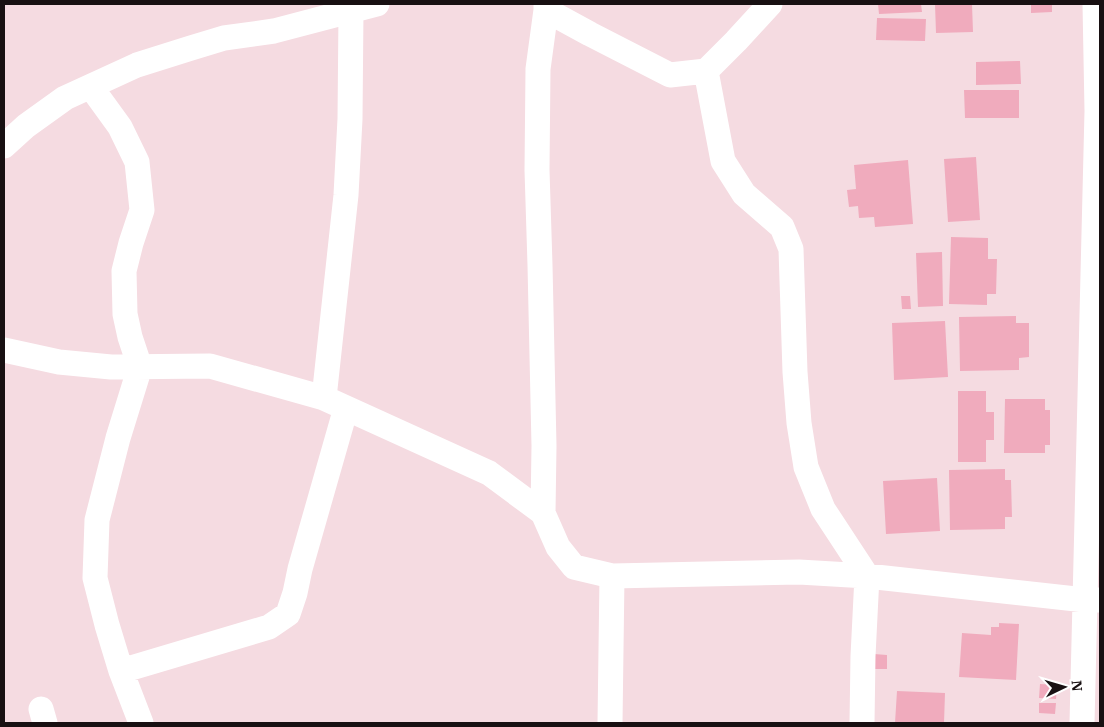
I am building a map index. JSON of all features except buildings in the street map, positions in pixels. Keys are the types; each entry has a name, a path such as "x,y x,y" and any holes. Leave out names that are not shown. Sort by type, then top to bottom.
{"street":[{"path":"4,146 26,126 65,98 137,65 224,38 274,31 308,21 335,10 377,4"},
{"path":"770,4 706,71 670,74 590,34 546,7 538,69 537,142 543,513 558,547 574,567 612,576 799,572 867,576 1093,600"},
{"path":"1082,723 1093,600 1099,111 1095,4"},
{"path":"324,398 346,195 350,119 335,10"},
{"path":"706,71 723,161 744,194 782,227 791,249 798,423 806,467 823,509 867,576 862,723"},
{"path":"91,87 120,127 137,162 142,210 124,271 125,314 140,367 118,438 98,520 95,578 121,671 141,723"},
{"path":"4,350 59,362 111,367 210,366 324,398 489,473 543,513"},
{"path":"121,671 269,627 288,614 346,408"},
{"path":"610,723 612,576"}]}
